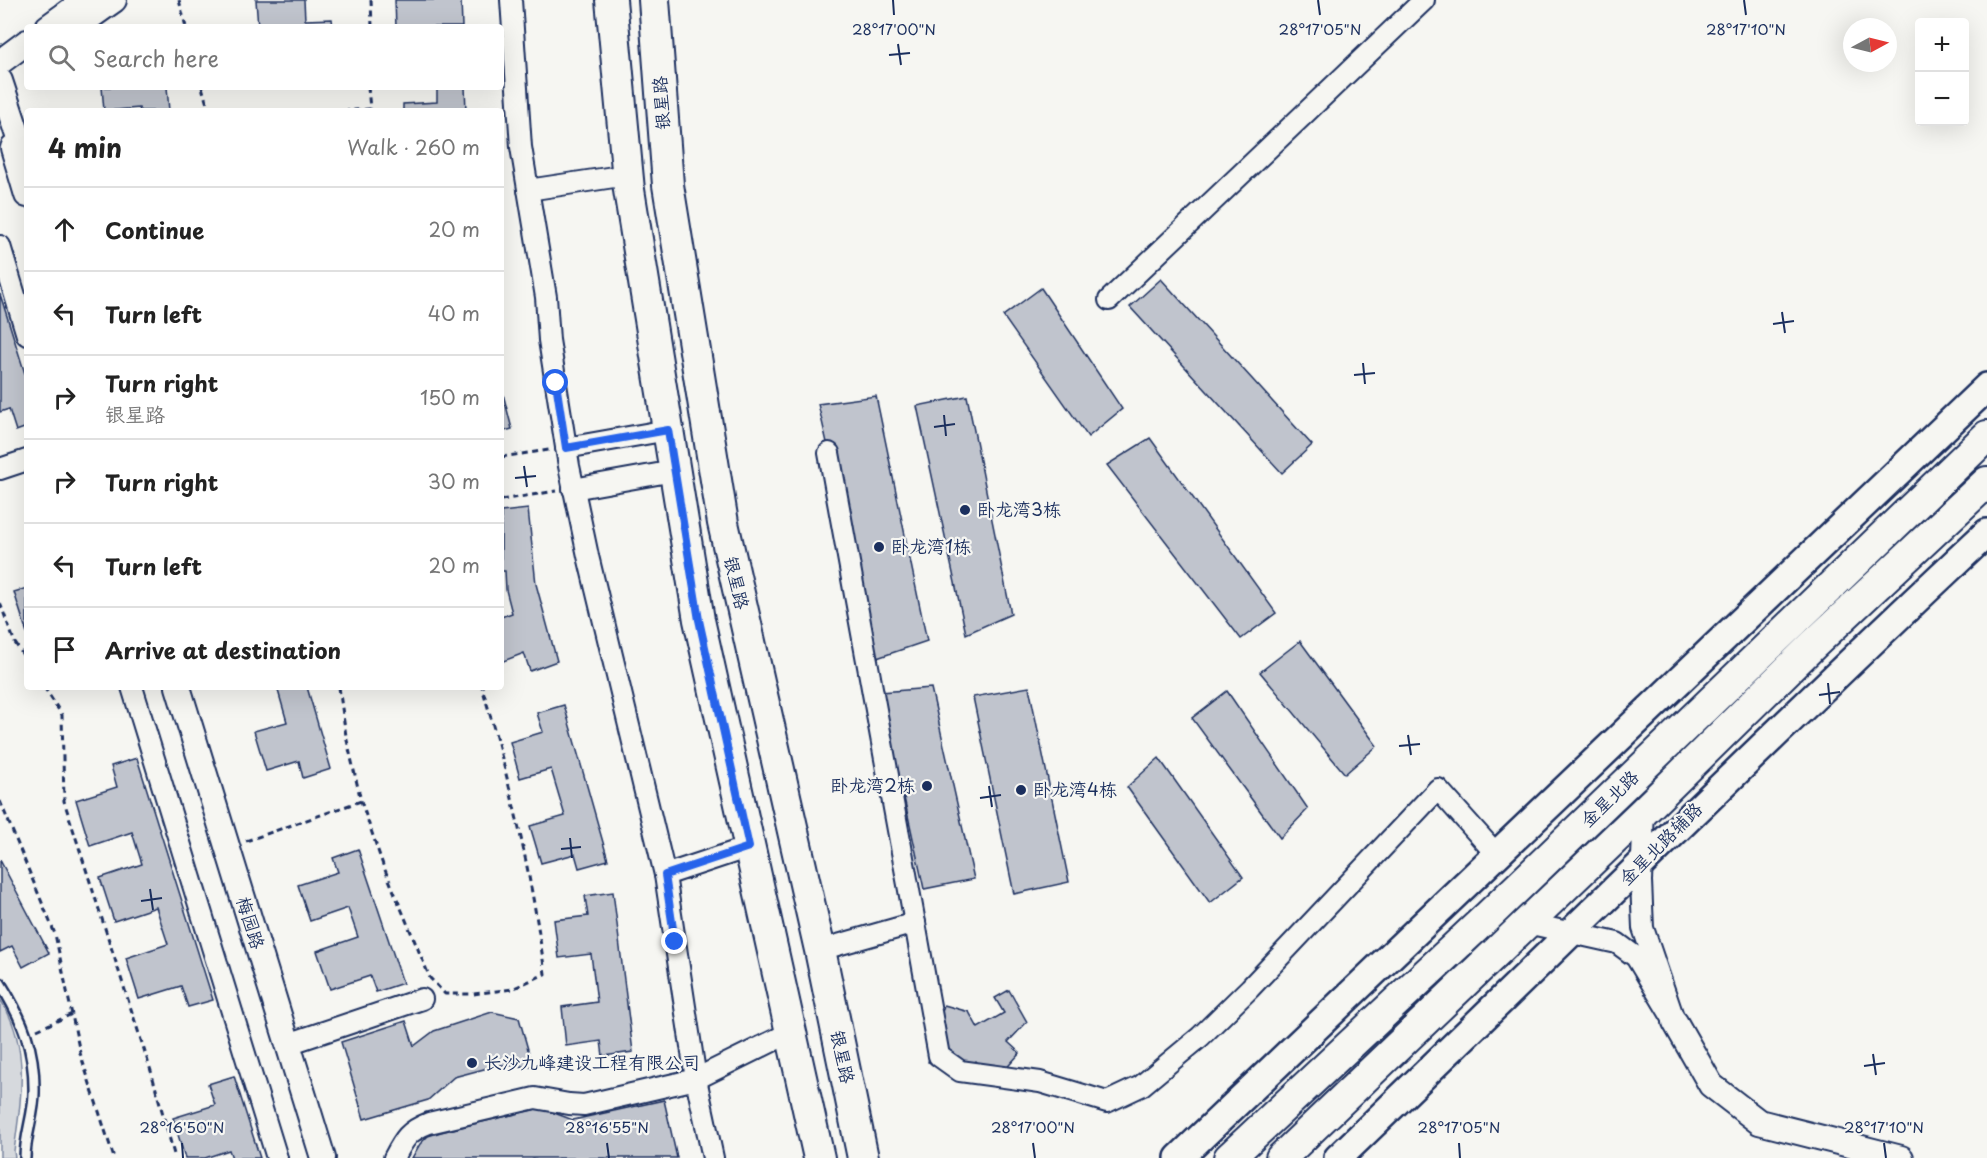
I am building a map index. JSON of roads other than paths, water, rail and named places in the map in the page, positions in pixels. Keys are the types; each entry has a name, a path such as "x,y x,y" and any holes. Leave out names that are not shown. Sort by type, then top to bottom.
{"main road":[{"path":"611,0 627,175 699,620 819,1158"},
{"name":"银星路","path":"654,0 668,185 723,523 820,950 863,1158"},
{"path":"1179,1158 1987,387"},
{"name":"金星北路","path":"1229,1158 1488,916 1987,436"},
{"name":"金星北路","path":"1281,1158 1644,811 1813,645 1987,482"},
{"name":"金星北路辅路","path":"1338,1158 1805,704 1987,533"}],"street":[{"path":"52,24 86,0"},
{"path":"80,24 114,0"},
{"path":"511,0 521,147 546,297 549,340 573,489 665,875 696,1079 712,1158"},
{"path":"1109,300 1424,0"},
{"path":"0,62 24,44"},
{"path":"24,64 0,81 24,154"},
{"path":"0,115 24,185"},
{"path":"528,190 627,175"},
{"path":"0,246 24,325"},
{"path":"566,448 668,430"},
{"path":"829,453 939,1056 960,1071 1040,1082 1107,1102 1141,1086 1200,1037 1250,988 1438,789 1497,855"},
{"path":"0,469 24,461"},
{"path":"573,489 674,471"},
{"path":"133,690 278,1158"},
{"name":"梅园路","path":"179,690 292,1042 332,1158"},
{"name":"梅园路","path":"189,690 236,845 323,1158"},
{"path":"1644,811 1643,928 1675,1022"},
{"path":"665,875 749,847"},
{"path":"820,950 915,923"},
{"path":"1527,923 1617,943 1636,957 1711,1085 1759,1122 1901,1158"},
{"path":"292,1042 422,999"},
{"path":"394,1158 404,1139 414,1129 444,1119 535,1098 584,1105 696,1079 791,1032"}],"lane":[{"path":"0,983 17,1011 27,1035 34,1094 25,1140 25,1158"}],"place":[{"name":"卧龙湾3栋","path":"965,510"},
{"name":"卧龙湾1栋","path":"879,547"},
{"name":"卧龙湾2栋","path":"927,786"},
{"name":"卧龙湾4栋","path":"1021,790"},
{"name":"长沙九峰建设工程有限公司","path":"472,1063"}]}
